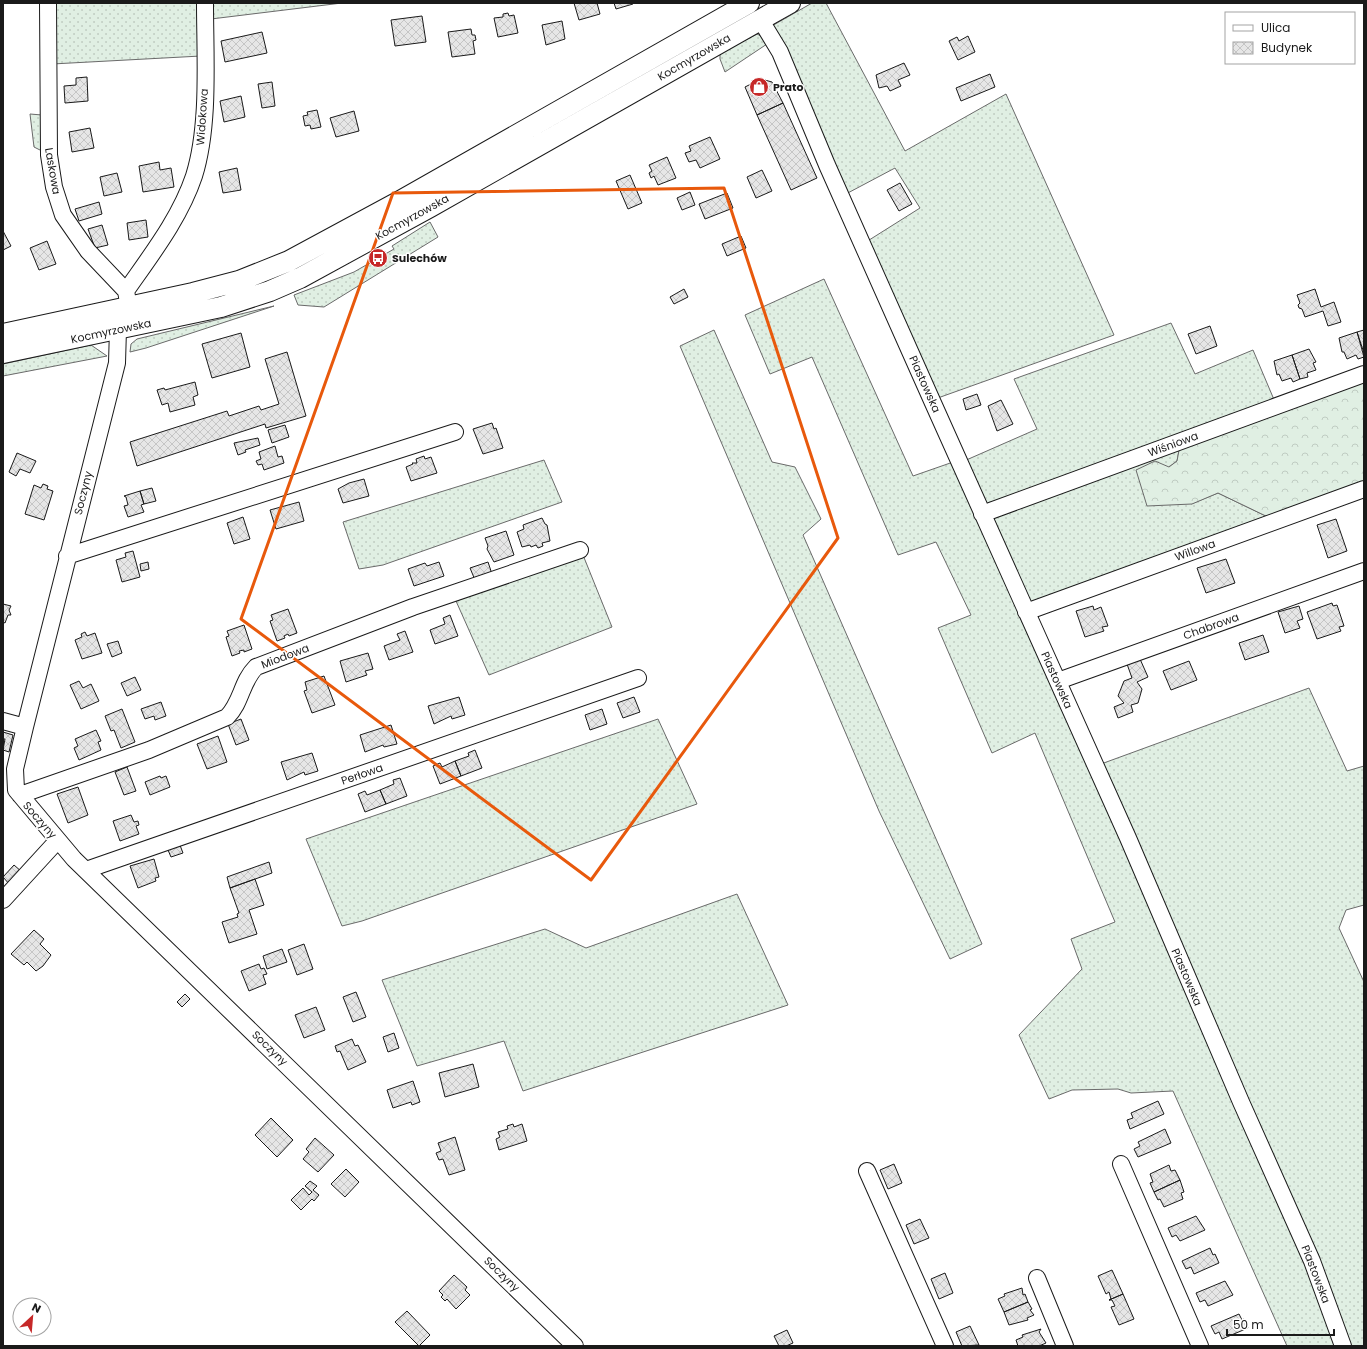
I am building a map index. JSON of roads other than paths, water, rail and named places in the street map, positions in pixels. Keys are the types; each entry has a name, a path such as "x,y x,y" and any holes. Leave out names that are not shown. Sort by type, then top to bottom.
{"main road":[{"name":"Kocmyrzowska","path":"3,334 128,299 238,281 268,270 311,251 749,3"},
{"name":"Kocmyrzowska","path":"3,353 221,307 270,291 300,278 437,203 790,3"}],"street":[{"name":"Laskowa","path":"48,3 49,155 54,187 63,216 88,251 128,299"},
{"name":"Widokowa","path":"128,299 180,208 193,177 199,157 204,131 205,3"},
{"name":"Piastowska","path":"760,19 780,52 828,165 982,514 1128,838 1241,1102 1312,1261 1343,1346"},
{"name":"Soczyny","path":"118,329 117,363 25,727 15,769 13,791 86,870 576,1346"},
{"name":"Wiśniowa","path":"982,514 1364,374"},
{"path":"67,556 455,432"},
{"name":"Willowa","path":"1026,612 1364,489"},
{"name":"Miodowa","path":"13,791 149,750 227,717 236,709 248,675 256,667 413,608 580,550"},
{"name":"Chabrowa","path":"1058,681 1364,571"},
{"name":"Perłowa","path":"86,870 638,678"},
{"path":"3,721 25,727"},
{"path":"3,900 58,840"},
{"path":"1121,1164 1200,1346"},
{"path":"867,1170 945,1346"},
{"path":"1036,1278 1065,1346"}],"place":[{"name":"Prato","path":"759,87"},
{"name":"Sulechów","path":"378,258"}]}
